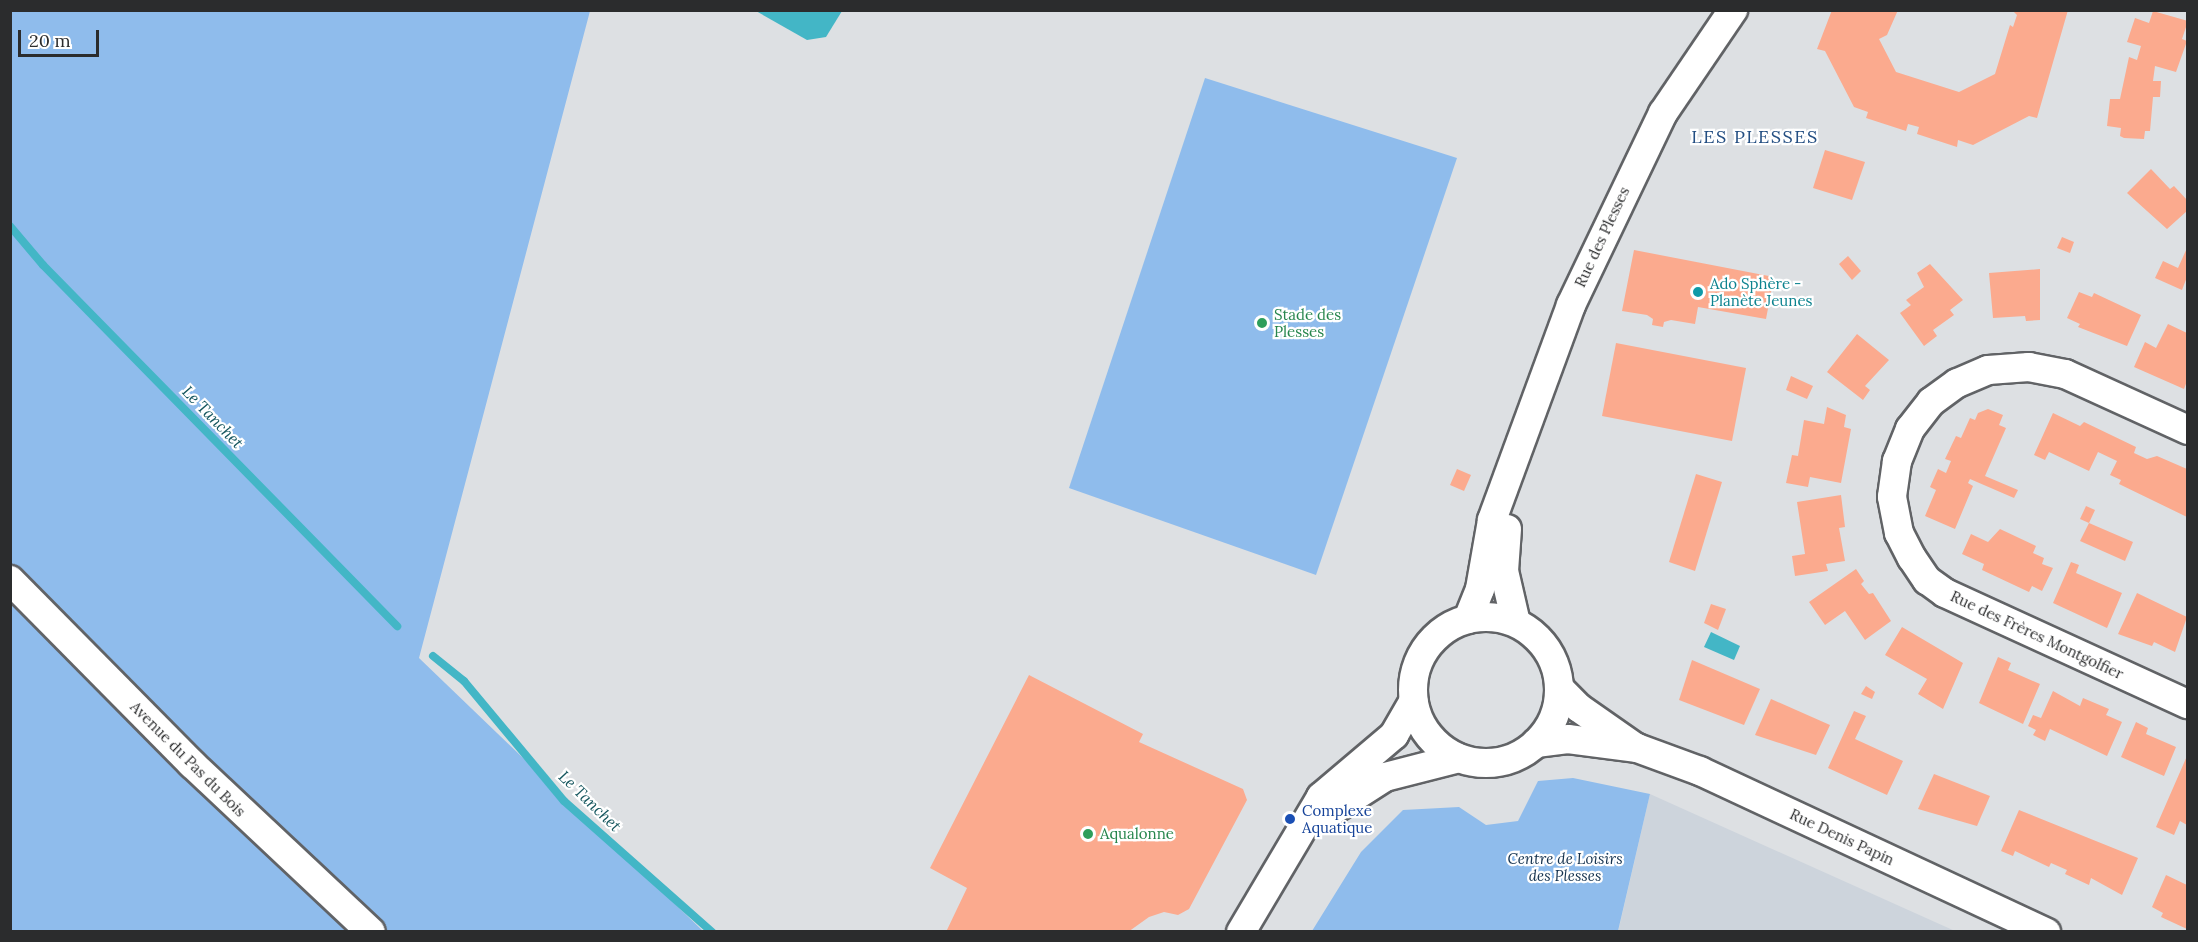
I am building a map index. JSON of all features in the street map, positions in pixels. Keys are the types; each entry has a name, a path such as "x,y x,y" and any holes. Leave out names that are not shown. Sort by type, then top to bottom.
{"street":[{"name":"Rue des Plesses","path":"1468,619 1480,589 1492,520 1509,482 1548,363 1624,189 1663,113 1733,10"},
{"name":"Rue des Frères Montgolfier","path":"2187,430 2065,374 2029,367 1988,370 1957,383 1931,402 1910,429 1897,461 1892,497 1899,533 1912,558 1927,580 1945,593 2187,704"},
{"name":"Rue des Plesses","path":"1509,482 1504,571 1516,623"},
{"name":"Avenue du Pas du Bois","path":"10,580 192,764 371,932"},
{"path":"1492,617 1516,623 1542,642 1557,671 1559,688 1556,712 1536,743 1504,761 1475,762 1460,758 1430,736 1414,701 1414,681 1427,646 1439,634 1468,619 1492,617"},
{"name":"Rue Denis Papin","path":"1559,688 1579,708 1637,748"},
{"path":"1241,932 1307,827 1322,796 1394,735 1414,701"},
{"name":"Rue Denis Papin","path":"1536,743 1568,739 1637,748 1700,771 2046,932"},
{"path":"1307,827 1385,777 1460,758"}],"shaded area":[{"path":"756,11 842,11 826,37 807,40"},
{"path":"1711,632 1740,646 1734,660 1704,647"},
{"path":"1650,794 1955,931 1618,932"}],"green space":[{"path":"10,11 590,11 419,658 703,931 11,931"},
{"name":"Stade des Plesses","path":"1205,78 1457,158 1316,575 1069,488"},
{"name":"Centre de Loisirs des Plesses","path":"1573,778 1650,794 1618,931 1312,931 1361,852 1403,810 1459,807 1486,825 1518,821 1538,781"}],"building":[{"path":"1832,10 1898,10 1887,35 1879,39 1896,72 1959,92 1995,74 2010,25 2013,27 2017,15 2012,10 2068,10 2037,118 2029,116 1973,145 1958,140 1957,147 1917,134 1919,127 1908,124 1906,131 1866,118 1868,112 1854,107 1825,51 1817,49"},
{"path":"2153,11 2188,21 2182,39 2187,41 2176,72 2155,66 2153,81 2161,81 2160,97 2153,97 2150,131 2145,131 2144,139 2124,138 2120,136 2121,128 2107,126 2110,99 2120,99 2129,57 2137,60 2141,46 2127,42 2135,18 2149,23"},
{"path":"1825,150 1865,162 1852,200 1813,188"},
{"path":"2151,169 2170,189 2174,186 2187,200 2187,211 2167,229 2127,193"},
{"path":"2062,237 2074,242 2070,253 2057,248"},
{"path":"2187,248 2187,277 2182,290 2155,278 2163,261 2178,268"},
{"name":"Ado Sphère - Planète Jeunes","path":"1634,250 1774,277 1766,319 1698,307 1695,324 1671,320 1664,322 1663,327 1652,325 1653,319 1647,315 1622,311"},
{"path":"1848,256 1861,271 1852,280 1839,264"},
{"path":"1930,264 1963,300 1950,310 1954,315 1933,330 1937,336 1924,346 1900,313 1911,305 1906,300 1924,287 1917,273"},
{"path":"2040,269 2040,320 2026,321 2025,316 1993,318 1989,273"},
{"path":"2079,292 2092,297 2094,293 2141,315 2127,346 2078,327 2080,324 2067,318"},
{"path":"2168,324 2187,333 2187,381 2184,389 2134,367 2145,342 2156,348"},
{"path":"1857,334 1889,360 1865,386 1870,390 1863,400 1827,372"},
{"path":"1616,343 1746,368 1732,441 1602,416"},
{"path":"1791,376 1813,386 1807,399 1786,390"},
{"path":"1827,407 1846,415 1844,427 1851,429 1841,483 1810,477 1808,487 1786,483 1792,455 1798,456 1804,420 1824,424"},
{"path":"1988,409 2003,415 1999,425 2006,428 1985,476 2018,490 2014,498 1970,479 1968,483 1973,486 1955,529 1925,516 1936,490 1930,487 1938,469 1946,473 1951,461 1945,459 1956,436 1961,438 1970,418 1975,420 1978,413"},
{"path":"2053,413 2080,426 2084,422 2136,447 2134,453 2147,459 2157,456 2187,469 2187,517 2119,484 2121,480 2110,475 2117,461 2098,452 2089,471 2049,452 2045,460 2034,455"},
{"path":"1457,469 1471,475 1464,491 1450,485"},
{"path":"1696,474 1722,482 1695,571 1669,562"},
{"path":"1841,495 1845,527 1839,528 1845,561 1826,564 1828,571 1795,576 1792,556 1805,554 1797,502"},
{"path":"2086,506 2095,510 2089,523 2080,519"},
{"path":"2089,523 2133,542 2125,561 2080,541"},
{"path":"2000,529 2036,546 2033,553 2044,558 2042,564 2053,568 2042,591 2032,586 2029,592 1982,570 1984,564 1962,554 1971,534 1988,542"},
{"path":"2071,562 2079,565 2076,573 2122,593 2107,628 2053,603"},
{"path":"1856,569 1864,581 1861,584 1869,594 1873,593 1891,621 1865,640 1845,611 1825,625 1809,602"},
{"path":"2137,593 2187,617 2175,652 2154,642 2152,646 2118,634"},
{"path":"1711,604 1726,609 1718,630 1704,623"},
{"path":"1902,627 1963,663 1943,709 1918,694 1927,679 1885,655"},
{"path":"1998,657 2011,663 2008,670 2040,684 2023,724 1979,703"},
{"path":"1692,660 1760,689 1744,725 1679,700"},
{"name":"Aqualonne","path":"1029,675 1143,734 1139,742 1243,789 1247,800 1189,909 1178,915 1164,912 1149,917 1128,932 946,932 967,888 930,868"},
{"path":"1866,686 1875,692 1872,699 1861,694"},
{"path":"2053,691 2080,706 2083,698 2109,709 2106,715 2122,722 2107,756 2050,729 2045,741 2033,735 2036,730 2028,726 2033,715 2041,718"},
{"path":"1771,699 1830,725 1816,755 1755,735"},
{"path":"1854,711 1866,716 1855,739 1903,761 1887,795 1828,768"},
{"path":"2136,722 2148,728 2146,734 2176,747 2164,776 2121,757"},
{"path":"2187,756 2187,825 2180,821 2174,835 2156,827"},
{"path":"1934,774 1990,796 1977,826 1918,809"},
{"path":"2019,810 2138,858 2122,895 2091,878 2089,885 2065,874 2067,870 2051,863 2049,867 2015,851 2013,856 2001,851"},
{"path":"2166,875 2187,885 2187,929 2161,917 2163,913 2152,907"}],"waterway":[{"name":"Le Tanchet","path":"10,226 43,265 397,626"},
{"name":"Le Tanchet","path":"433,656 464,681 564,801 712,932"}],"place":[{"name":"Ado Sphère - Planète Jeunes","path":"1698,292"},
{"name":"Stade des Plesses","path":"1262,323"},
{"name":"Complexe Aquatique","path":"1290,819"},
{"name":"Aqualonne","path":"1088,834"}],"district":[{"name":"LES PLESSES","path":"1755,137"}]}
